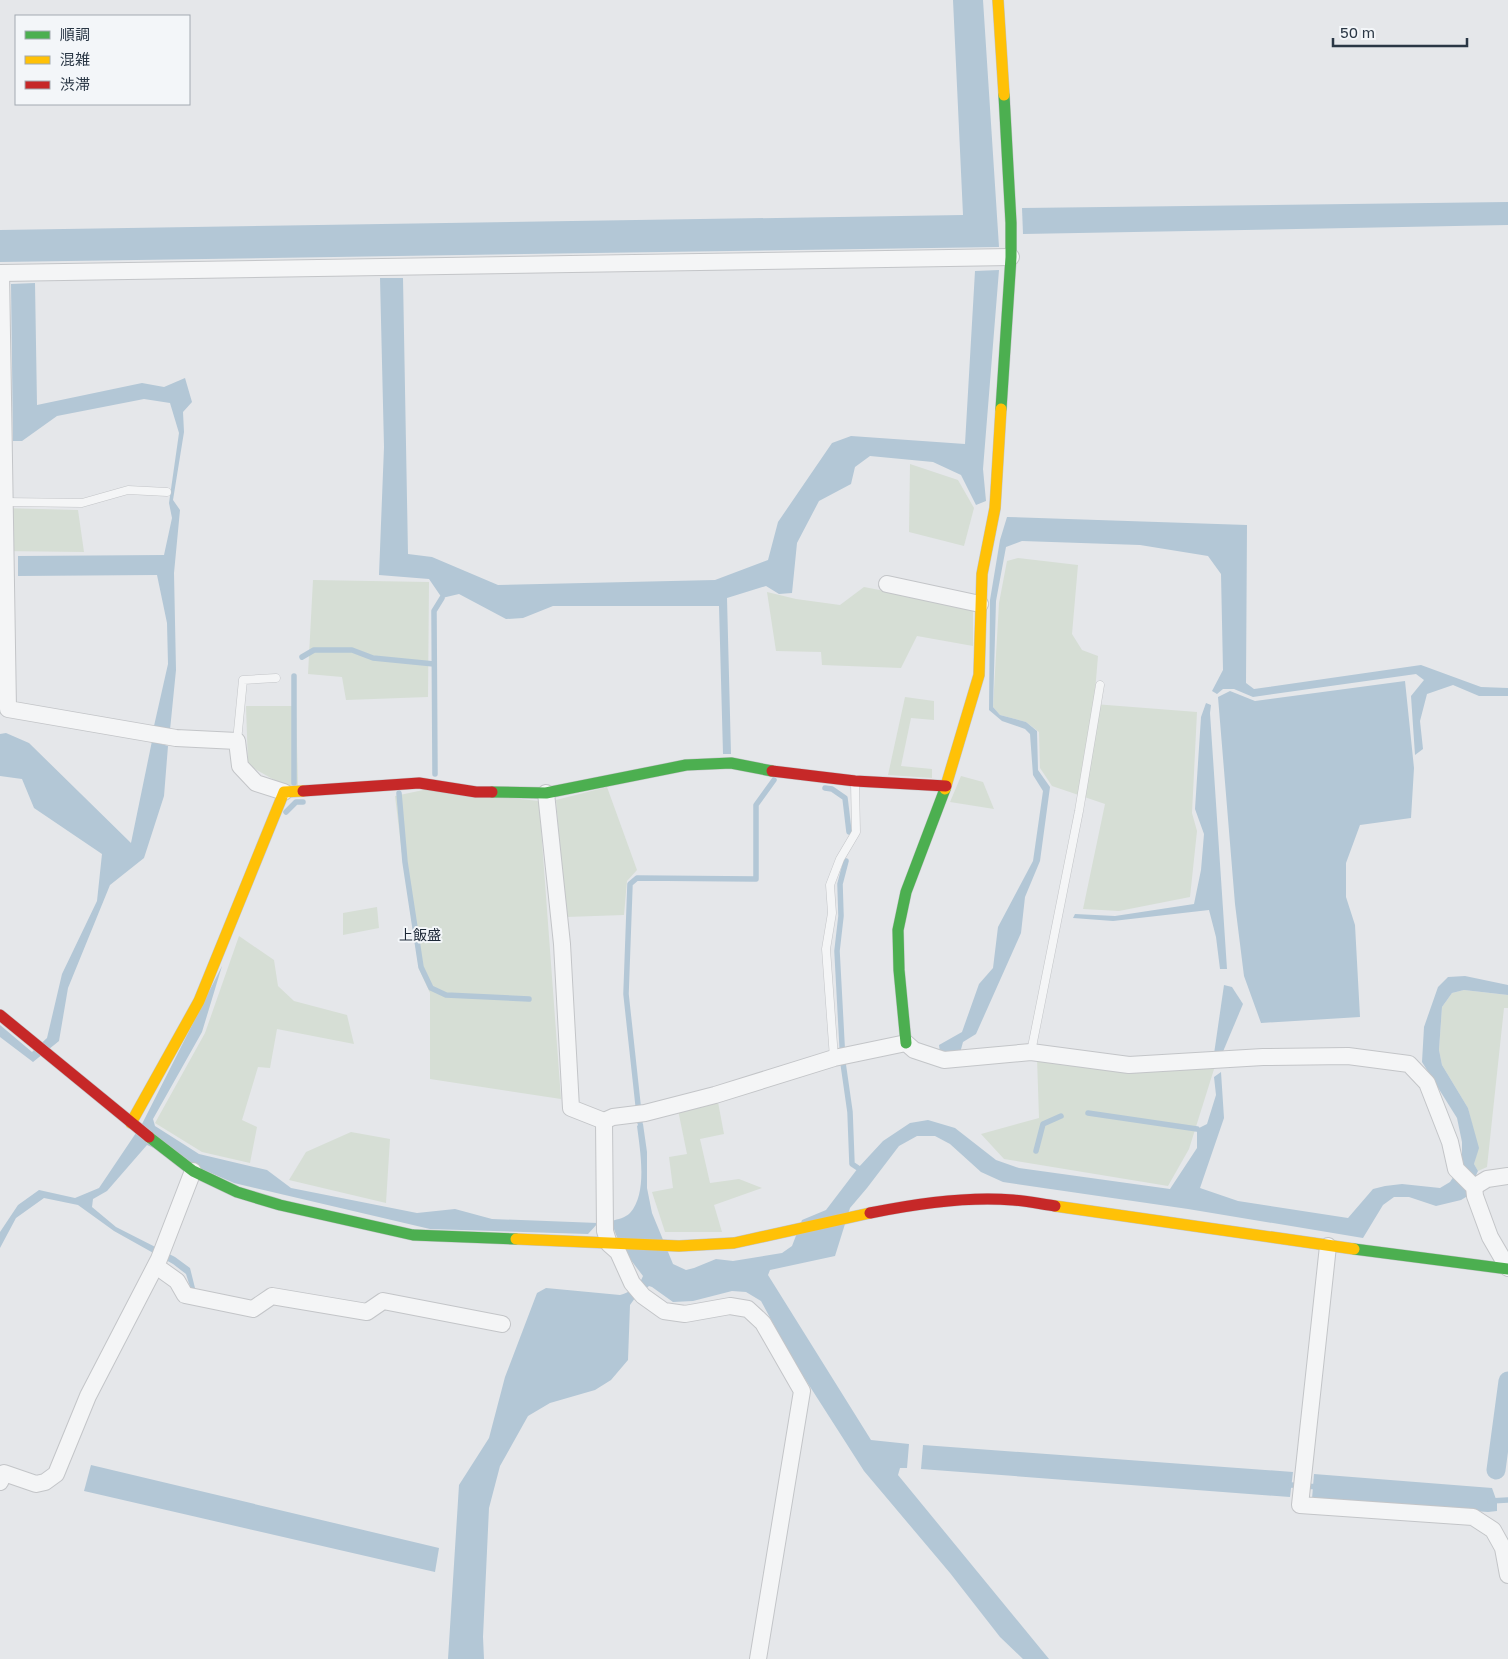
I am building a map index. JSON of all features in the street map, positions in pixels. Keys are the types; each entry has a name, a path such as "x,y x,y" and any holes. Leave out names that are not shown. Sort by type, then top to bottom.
{"street":[{"path":"998,0 1011,224 1011,257 995,508 982,574 979,675 946,786 906,892 898,930 899,970 906,1043 914,1050 944,1060 1031,1052 1129,1065 1263,1057 1348,1056 1409,1064 1427,1083 1442,1118 1456,1169 1474,1187 1474,1196 1490,1237 1508,1268"},
{"path":"946,786 855,781 780,772 731,763 686,765 546,793 476,792 419,783 284,792 256,783 240,766 237,741 176,738 8,709 3,586 4,502 1,272 1011,257"},
{"path":"887,584 980,604"},
{"path":"131,1123 199,1001 284,792"},
{"path":"546,793 562,944 571,1108 604,1122"},
{"path":"0,1015 131,1123 193,1170 237,1192 280,1205 413,1235 607,1232 679,1246 734,1243 853,1217 920,1205 969,1200 1012,1200 1328,1246 1508,1268"},
{"path":"604,1122 613,1117 639,1114 715,1095 840,1057 906,1043"},
{"path":"604,1122 607,1232 632,1283 643,1296 664,1311 685,1314 730,1306 748,1309 763,1323 802,1391 758,1659"},
{"path":"0,1482 4,1473 36,1484 45,1482 56,1474 88,1396 159,1258 193,1170"},
{"path":"1474,1187 1487,1178 1508,1176"},
{"path":"1328,1246 1300,1505 1473,1517 1493,1530 1503,1548 1508,1576"},
{"path":"159,1258 177,1280 185,1295 253,1309 272,1296 367,1312 383,1301 502,1324"}],"lane":[{"path":"4,502 82,503 128,490 167,492"},
{"path":"237,741 243,680 276,678"},
{"path":"1031,1052 1079,811 1100,685"},
{"path":"840,1057 826,949 832,913 830,885 840,859 856,832 855,781"}],"shaded area":[{"path":"910,464 958,480 974,508 964,546 909,532"},
{"path":"0,508 78,510 84,552 0,551"},
{"path":"1018,558 1078,565 1072,634 1082,650 1098,656 1094,704 1197,712 1192,813 1197,831 1190,897 1119,911 1083,909 1105,804 1052,786 1040,768 1039,732 1026,722 1000,715 993,707 999,603 1007,561"},
{"path":"313,580 429,582 428,697 346,700 342,677 308,674"},
{"path":"864,587 973,608 973,646 917,636 901,668 822,665 821,652 776,651 767,592 796,599 840,605"},
{"path":"905,697 934,701 934,720 911,718 901,766 932,769 932,778 888,775"},
{"path":"246,706 296,706 298,785 285,786 248,765"},
{"path":"961,776 983,782 994,809 950,802"},
{"path":"607,787 637,870 627,881 624,915 566,917 556,800"},
{"path":"428,789 539,801 561,1099 430,1079 430,993 419,969 395,796"},
{"path":"377,907 379,928 343,935 343,913"},
{"path":"239,936 274,960 278,986 294,1001 347,1015 354,1044 277,1029 270,1068 258,1067 242,1120 257,1127 250,1163 202,1152 155,1123 205,1033"},
{"path":"1464,990 1508,995 1508,1008 1504,1008 1487,1167 1478,1171 1474,1164 1478,1148 1468,1108 1442,1065 1439,1050 1442,1007 1452,993"},
{"path":"1037,1058 1215,1066 1189,1149 1168,1186 1004,1159 981,1134 1039,1118"},
{"path":"718,1102 724,1134 700,1139 710,1183 739,1179 762,1188 714,1205 722,1232 665,1232 652,1192 673,1188 669,1157 687,1154 678,1110"},
{"path":"351,1132 390,1139 386,1203 289,1180 306,1152"}],"water":[{"path":"953,0 983,0 999,247 0,262 0,230 963,215"},
{"path":"1508,202 1508,225 1023,234 1022,208"},
{"path":"999,270 983,469 986,501 976,505 961,475 933,462 870,456 855,467 851,484 819,501 797,543 792,593 779,594 766,586 727,598 731,754 723,754 719,606 553,606 523,618 506,619 459,594 442,598 429,579 379,575 384,447 380,278 403,278 408,554 432,557 498,585 715,580 768,560 778,522 832,443 851,436 965,444 975,271"},
{"path":"35,283 37,405 142,383 164,387 185,378 192,402 183,412 184,432 173,500 180,510 174,573 176,670 170,730 154,726 168,664 167,623 157,575 18,576 18,556 164,555 172,518 169,503 179,433 170,403 144,399 57,416 22,441 13,441 11,284"},
{"path":"1007,517 1247,525 1246,683 1254,689 1421,665 1481,687 1508,688 1508,696 1479,696 1453,685 1427,694 1420,721 1423,749 1415,755 1411,696 1424,680 1416,674 1253,697 1234,689 1223,689 1217,694 1212,691 1223,670 1221,574 1208,556 1140,545 1022,541 1006,547 996,601 993,707 1000,715 1026,722 1037,731 1038,770 1050,787 1040,861 1025,897 1021,933 976,1034 963,1042 960,1053 940,1053 939,1045 962,1032 979,984 993,968 998,927 1033,861 1043,791 1033,775 1030,734 1025,729 1002,721 989,710 990,600 1000,540"},
{"path":"1405,681 1414,768 1411,818 1360,825 1346,863 1346,897 1355,925 1360,1017 1261,1023 1244,976 1235,904 1218,697 1230,691 1255,701"},
{"path":"1206,703 1211,705 1227,969 1220,969 1216,937 1209,910 1113,921 1073,918 1075,914 1115,916 1194,904 1201,870 1204,834 1195,809 1201,717"},
{"path":"6,733 29,743 131,843 152,741 168,746 164,796 144,858 110,885 68,988 59,1041 33,1062 0,1037 0,1025 32,1052 47,1038 62,974 97,901 102,854 34,808 22,779 0,776 0,734"},
{"path":"222,966 202,1032 153,1119 155,1126 199,1154 267,1170 291,1188 417,1213 455,1209 492,1219 598,1223 588,1234 430,1229 234,1183 147,1145 107,1191 93,1199 92,1207 116,1227 175,1257 190,1268 195,1288 192,1293 186,1274 173,1264 114,1231 78,1205 44,1198 16,1218 0,1248 0,1232 18,1205 39,1190 75,1198 99,1188 142,1124"},
{"path":"1465,976 1508,985 1508,995 1464,990 1452,993 1442,1007 1439,1050 1442,1065 1468,1108 1479,1148 1474,1164 1478,1171 1466,1197 1461,1200 1436,1206 1409,1197 1394,1197 1383,1205 1363,1238 1188,1209 1003,1182 981,1172 950,1144 935,1136 917,1136 899,1146 850,1208 835,1256 770,1270 768,1275 871,1440 909,1444 907,1468 900,1468 898,1475 1049,1659 1023,1659 1000,1637 950,1573 864,1471 791,1357 761,1301 746,1292 732,1291 693,1301 673,1302 649,1286 630,1305 628,1360 611,1380 595,1390 550,1403 528,1416 500,1466 489,1508 483,1637 484,1659 448,1659 459,1485 489,1438 505,1377 537,1293 546,1288 620,1295 634,1288 643,1276 616,1236 612,1221 630,1213 636,1205 641,1183 640,1147 637,1126 640,1123 643,1124 647,1152 647,1188 652,1213 673,1264 686,1270 716,1259 733,1261 782,1253 792,1246 802,1220 826,1210 858,1168 883,1141 910,1123 928,1120 955,1128 996,1160 1019,1168 1170,1189 1197,1148 1197,1129 1207,1124 1216,1095 1214,1077 1221,1072 1224,1118 1200,1188 1238,1201 1348,1218 1373,1189 1402,1184 1440,1188 1450,1182 1462,1164 1462,1142 1457,1118 1422,1062 1424,1027 1438,987 1448,977"},
{"path":"1224,985 1232,987 1243,1004 1222,1054 1214,1054"},
{"path":"923,1445 1293,1472 1290,1497 921,1469"},
{"path":"91,1465 439,1548 435,1572 84,1491"},
{"path":"1314,1474 1492,1488 1497,1502 1497,1511 1488,1512 1312,1499"}],"waterway":[{"path":"435,774 434,611 442,598"},
{"path":"302,657 314,650 352,650 373,658 434,664"},
{"path":"294,676 294,783"},
{"path":"640,1123 626,994 630,884 637,878 756,879 756,805 774,780"},
{"path":"825,788 832,789 845,798 849,832"},
{"path":"399,793 405,862 421,967 431,988 446,995 529,999"},
{"path":"286,812 296,802 303,802"},
{"path":"846,861 840,884 841,916 837,951 843,1063 850,1112 852,1164 858,1168"},
{"path":"1088,1113 1197,1129"},
{"path":"1036,1151 1043,1124 1061,1116"},
{"path":"1496,1470 1508,1381"},
{"path":"1291,1485 1319,1487"},
{"path":"1490,1501 1508,1500"}],"traffic: fast":[{"path":"1001,409 1011,257 1004,95"},
{"path":"492,792 546,793 686,765 731,763 772,771"},
{"path":"906,1043 899,970 898,930 906,892 945,789"},
{"path":"149,1137 193,1171 237,1192 280,1205 413,1235 516,1239"},
{"path":"1354,1249 1508,1269"}],"traffic: slow":[{"path":"998,0 1004,95"},
{"path":"945,789 979,675 982,574 995,508 1001,409"},
{"path":"131,1123 199,1001 284,792 303,791"},
{"path":"1055,1206 1354,1249"},
{"path":"516,1239 679,1246 734,1243 870,1213"}],"traffic: jam":[{"path":"772,771 855,781 946,786"},
{"path":"303,791 419,783 476,792 492,792"},
{"path":"0,1015 149,1137"},
{"path":"870,1213 923,1204 978,1199 1018,1200 1055,1206"}],"district":[{"name":"上飯盛","path":"420,934"}]}
